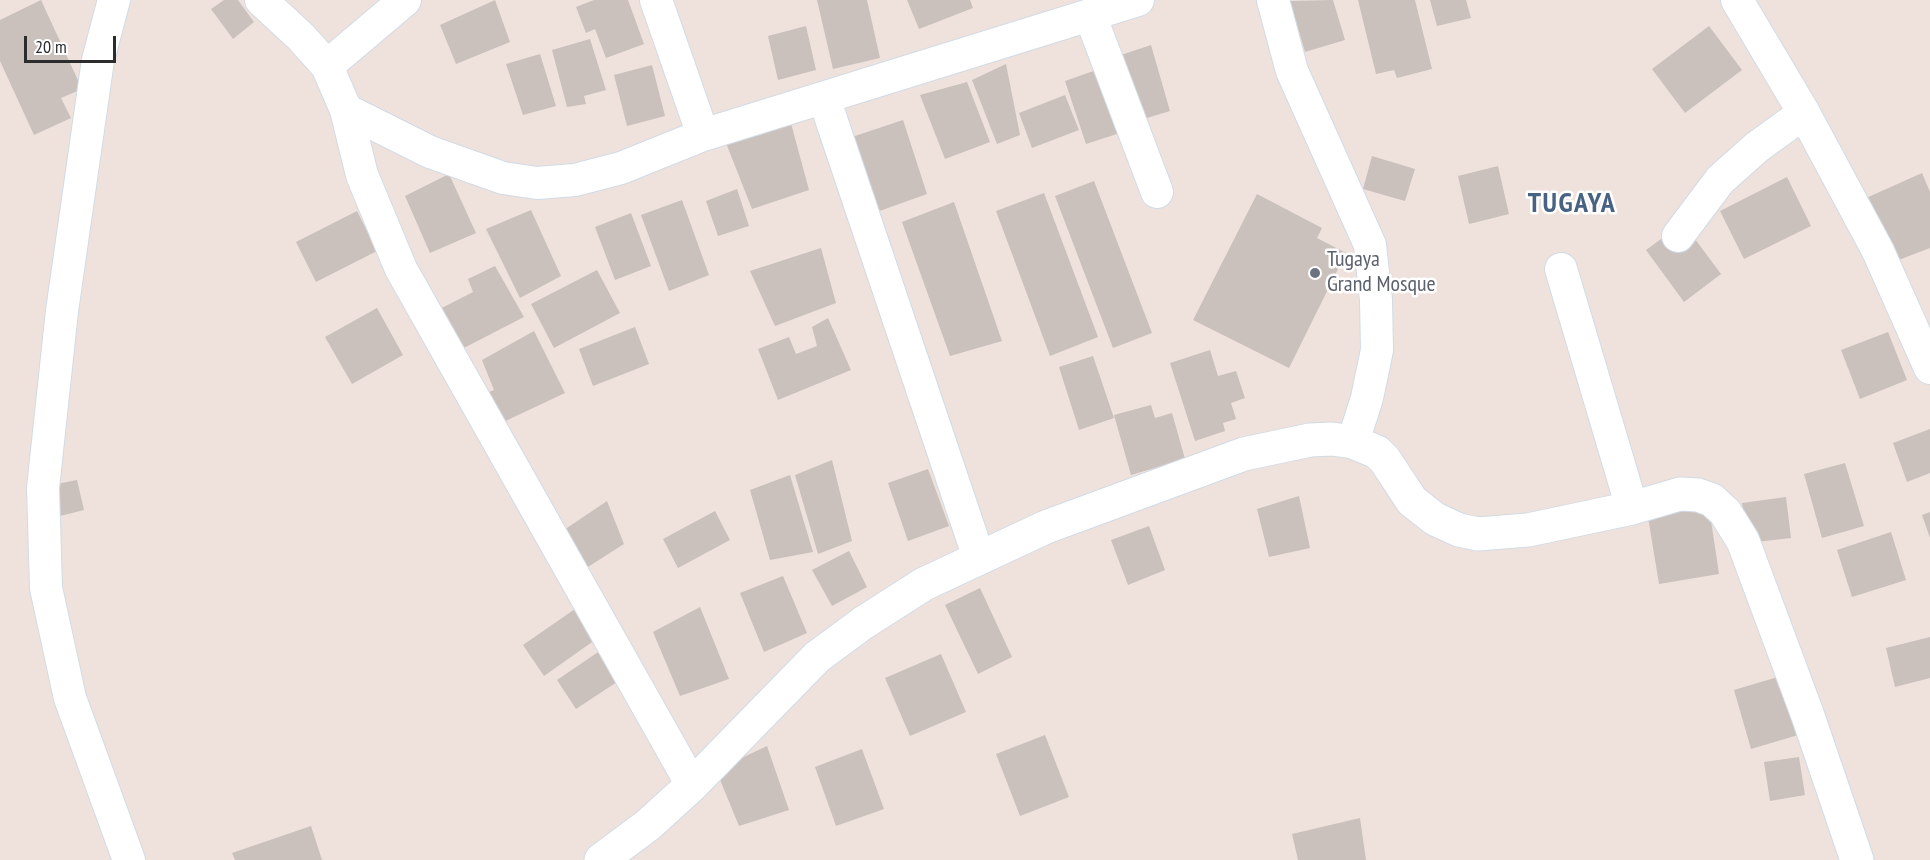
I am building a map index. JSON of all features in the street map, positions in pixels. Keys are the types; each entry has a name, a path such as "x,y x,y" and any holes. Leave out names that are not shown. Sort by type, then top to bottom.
{"street":[{"path":"114,0 98,60 62,311 43,488 46,588 70,698 129,860"},
{"path":"261,0 301,37 327,66 346,110 362,175 401,269 692,784"},
{"path":"327,66 405,0"},
{"path":"656,0 703,135"},
{"path":"346,110 430,152 503,178 537,183 575,180 621,168 703,135 1138,0"},
{"path":"1273,0 1292,71 1370,245 1376,300 1377,350 1367,398 1353,442"},
{"path":"1737,0 1804,112 1878,251 1930,368"},
{"path":"1090,15 1157,192"},
{"path":"824,98 979,558"},
{"path":"1678,236 1720,180 1757,147 1804,112"},
{"path":"1562,269 1632,508"},
{"path":"601,860 648,825 692,784 817,657 863,623 924,584 1046,527 1244,454 1310,440 1353,442 1377,452 1385,460 1412,501 1435,519 1459,530 1478,534 1528,530 1632,508 1680,494 1698,495 1712,501 1725,512 1743,541 1808,716 1857,860"}],"building":[{"path":"41,0 82,89 61,98 71,118 34,135 0,61 0,20"},
{"path":"224,0 238,0 254,22 233,39 211,9"},
{"path":"495,0 510,42 456,64 440,25"},
{"path":"594,0 628,0 644,44 606,58 595,29 586,33 576,7"},
{"path":"817,0 867,0 880,58 833,69"},
{"path":"907,0 970,0 973,8 919,29"},
{"path":"1333,0 1345,40 1305,52 1290,1"},
{"path":"1358,0 1415,0 1432,69 1397,78 1394,70 1376,74"},
{"path":"1430,0 1466,0 1471,18 1437,26"},
{"path":"806,26 816,70 778,80 768,36"},
{"path":"1709,26 1742,70 1685,113 1652,69"},
{"path":"590,39 606,90 584,96 586,104 567,107 552,50"},
{"path":"1151,45 1170,111 1137,121 1118,56"},
{"path":"540,54 556,106 523,115 506,64"},
{"path":"1006,64 1020,135 997,144 972,80"},
{"path":"652,65 665,116 627,126 614,75"},
{"path":"1102,68 1123,132 1086,144 1065,81"},
{"path":"967,82 990,142 945,159 920,95"},
{"path":"1065,95 1079,130 1032,148 1019,113"},
{"path":"789,116 809,190 752,209 724,138"},
{"path":"903,120 927,194 874,213 849,138"},
{"path":"1372,156 1415,169 1405,201 1363,189"},
{"path":"1498,166 1509,214 1469,224 1458,176"},
{"path":"1922,173 1930,192 1930,248 1896,261 1864,199"},
{"path":"449,174 476,233 430,253 405,196"},
{"path":"1787,177 1811,226 1744,259 1720,211"},
{"path":"1094,181 1152,333 1113,348 1055,196"},
{"path":"737,189 749,226 718,236 706,201"},
{"path":"1044,193 1098,337 1050,356 996,211"},
{"path":"1257,194 1322,228 1317,238 1346,253 1289,368 1193,320"},
{"path":"682,200 709,275 669,291 641,215"},
{"path":"954,202 1002,341 950,356 902,222"},
{"path":"531,210 561,276 520,298 486,229"},
{"path":"357,211 377,251 316,282 296,242"},
{"path":"631,213 651,266 615,280 595,227"},
{"path":"1683,223 1721,274 1684,302 1646,250"},
{"path":"821,248 836,303 775,326 750,271"},
{"path":"495,266 524,317 456,352 434,312 473,292 468,279"},
{"path":"597,270 620,313 554,348 531,304"},
{"path":"377,308 403,355 352,384 325,337"},
{"path":"828,318 851,370 778,400 758,349 789,337 796,354 817,346 812,327"},
{"path":"635,327 649,364 593,386 579,349"},
{"path":"534,331 565,393 499,424 484,394 494,390 482,360"},
{"path":"1888,332 1907,380 1860,399 1841,350"},
{"path":"1210,350 1218,376 1236,371 1245,398 1231,403 1236,419 1223,423 1225,431 1195,441 1170,363"},
{"path":"1093,356 1114,418 1079,430 1059,367"},
{"path":"1151,405 1155,418 1172,413 1185,459 1131,475 1114,415"},
{"path":"1930,429 1930,473 1907,482 1893,443"},
{"path":"832,460 852,541 818,554 795,475"},
{"path":"1845,463 1864,526 1822,538 1804,474"},
{"path":"928,469 949,526 908,541 888,483"},
{"path":"790,475 813,552 770,560 750,490"},
{"path":"77,480 84,510 48,519 47,486"},
{"path":"1299,496 1310,548 1269,557 1257,509"},
{"path":"1786,497 1791,538 1747,543 1742,503"},
{"path":"607,501 624,544 580,572 558,534"},
{"path":"1709,507 1719,574 1659,584 1648,517"},
{"path":"715,511 730,540 678,568 663,539"},
{"path":"1930,512 1930,538 1922,515"},
{"path":"1149,526 1165,570 1128,585 1111,540"},
{"path":"1891,532 1906,580 1852,597 1837,550"},
{"path":"849,551 867,587 832,606 812,570"},
{"path":"783,576 807,633 764,652 740,593"},
{"path":"980,588 1012,657 978,674 945,605"},
{"path":"700,607 729,679 680,696 653,632"},
{"path":"575,609 595,640 544,676 523,645"},
{"path":"1930,637 1930,678 1895,687 1886,648"},
{"path":"604,648 623,678 576,709 557,680"},
{"path":"941,654 966,712 910,736 885,678"},
{"path":"1781,676 1798,735 1751,749 1734,690"},
{"path":"1045,735 1069,797 1020,816 996,754"},
{"path":"767,746 789,810 739,826 716,770"},
{"path":"862,749 884,809 836,826 815,767"},
{"path":"1799,757 1805,795 1770,801 1764,762"},
{"path":"1360,818 1366,860 1298,860 1292,834"},
{"path":"311,826 322,860 235,860 232,853"}],"place":[{"name":"Tugaya Grand Mosque","path":"1315,273"}],"district":[{"name":"TUGAYA","path":"1572,204"}]}
